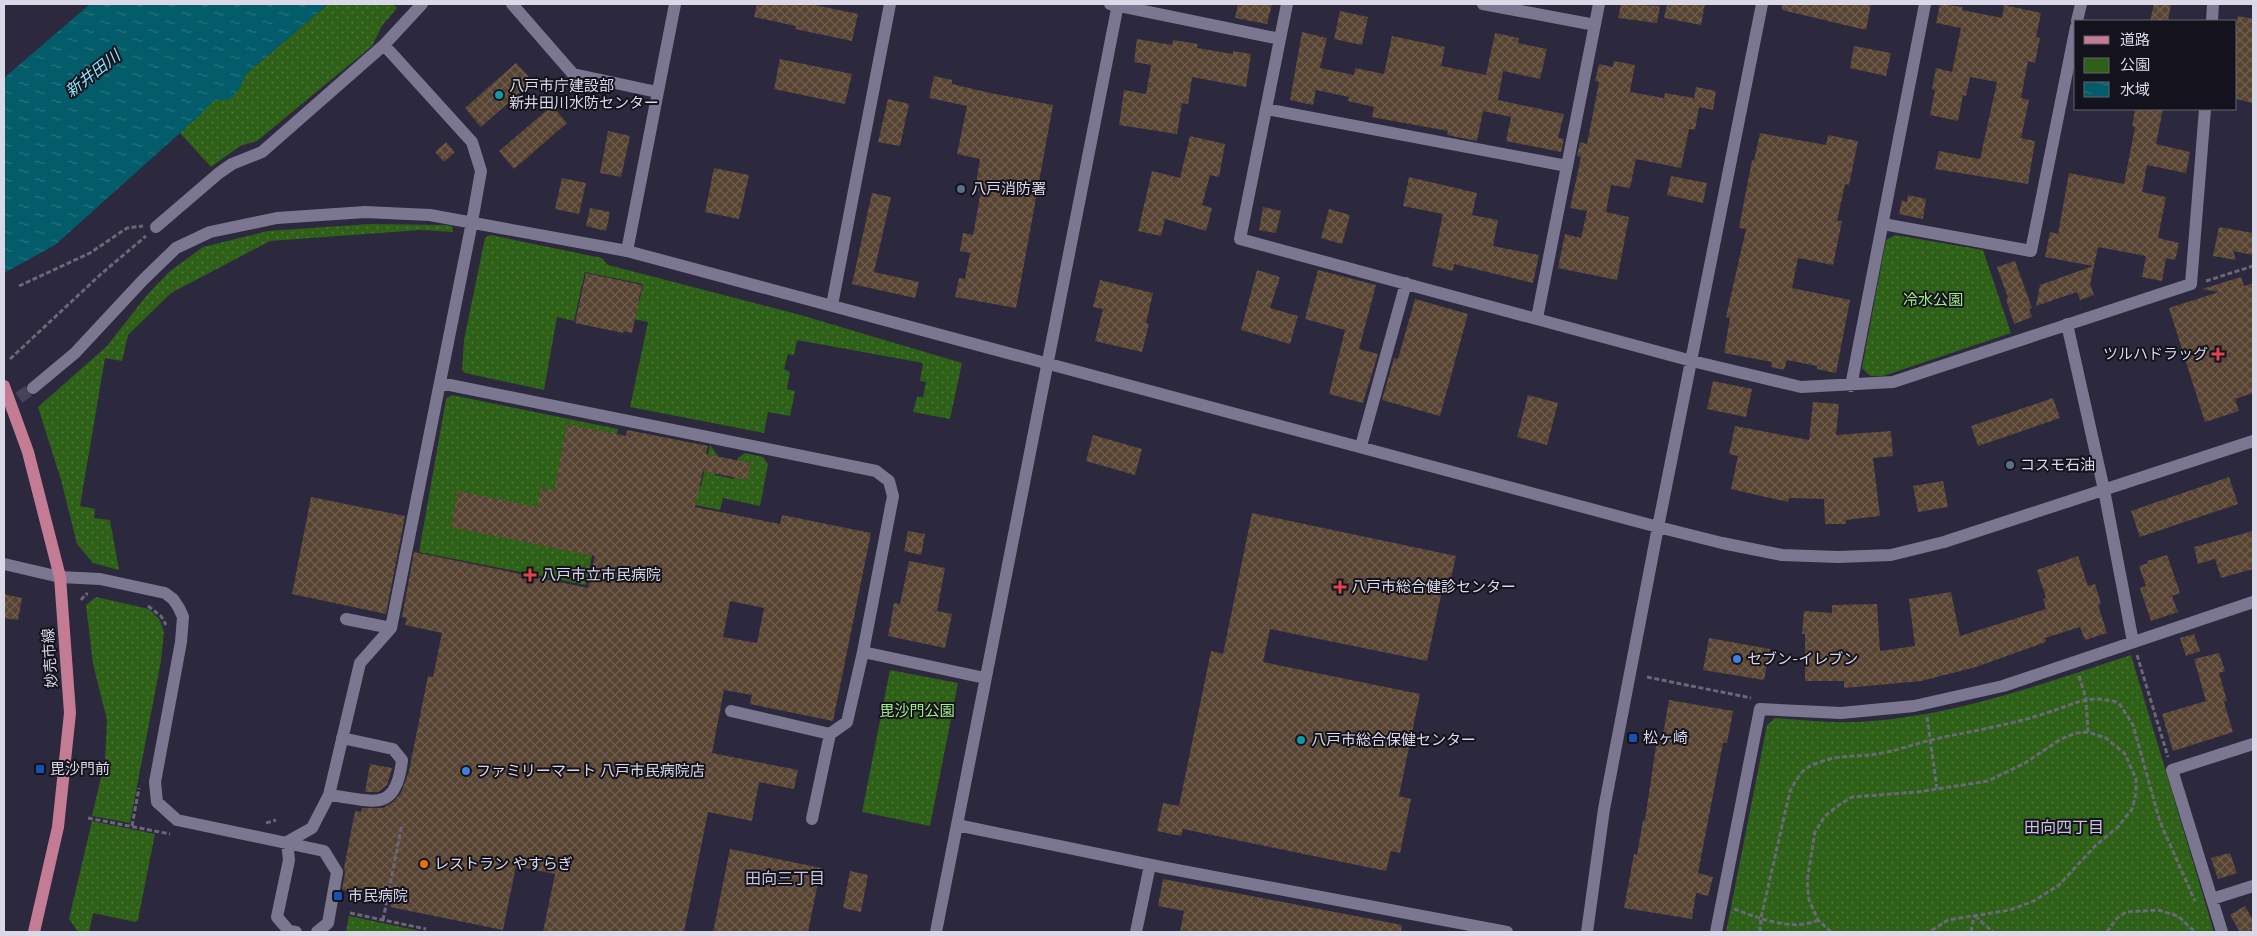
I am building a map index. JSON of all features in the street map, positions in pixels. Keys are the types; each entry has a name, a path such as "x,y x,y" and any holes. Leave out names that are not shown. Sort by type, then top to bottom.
{"main road":[{"name":"妙売市線","path":"4,386 28,452 60,577 70,713 58,828 34,932"}],"street":[{"path":"156,228 219,173 232,164 262,152 384,45 422,4"},
{"path":"512,4 573,74 658,92"},
{"path":"627,251 675,4"},
{"path":"832,305 890,4"},
{"path":"936,932 1048,363 1115,4 1280,39"},
{"path":"1287,4 1240,239 1692,360 1801,387 1851,386 1893,382 2191,284 2205,110"},
{"path":"1483,4 1595,25"},
{"path":"1538,318 1566,166 1599,4"},
{"path":"1587,932 1604,809 1762,4"},
{"path":"1851,386 1925,4"},
{"path":"2077,20 2080,4"},
{"path":"2212,20 2213,4"},
{"path":"1883,224 2031,251 2074,38"},
{"path":"287,842 312,828 329,795 360,663 391,628 481,171 472,142 384,45"},
{"path":"1266,109 1566,166"},
{"path":"33,388 75,353 143,280 176,248 210,232 277,218 366,212 430,215 627,251 1658,527 1722,543 1782,555 1838,557 1891,554 1944,542 2253,440"},
{"path":"1361,446 1406,283"},
{"path":"2067,324 2104,490 2133,642"},
{"path":"440,383 876,472 889,481 894,496 863,652 847,722 830,734 812,819"},
{"path":"4,564 60,577 100,579 165,593 173,599 183,617 155,782 157,802 177,820 324,851 337,872 328,923 317,932"},
{"path":"1716,932 1760,709 1841,712 1924,704 2003,686 2253,602"},
{"path":"346,619 391,628"},
{"path":"863,652 985,678"},
{"path":"731,711 830,734"},
{"path":"329,795 380,801 394,794 400,779 402,760 393,749 342,738"},
{"path":"2222,932 2172,770 2253,744"},
{"path":"957,825 1150,865 1507,932"},
{"path":"287,842 289,860 278,917 289,931 296,932"},
{"path":"1136,932 1150,865"},
{"path":"2212,899 2253,886"}],"path":[{"path":"19,286 90,253 127,228 139,226 156,228"},
{"path":"10,359 101,274 156,228"},
{"path":"2191,284 2200,284 2253,266"},
{"path":"81,600 86,594 94,595"},
{"path":"141,604 154,609 161,616 166,623 168,632"},
{"path":"2133,642 2172,770"},
{"path":"2075,662 2086,699 2088,732"},
{"path":"1646,678 1756,699 1760,709"},
{"path":"1760,932 1761,918 1790,791 1799,775 1812,764 1836,756 1881,754 1931,740 1992,728 2046,714 2086,699 2102,698 2119,703 2133,725 2160,822 2198,908"},
{"path":"1924,704 1937,789"},
{"path":"1831,932 1818,920 1809,900 1807,881 1815,832 1825,816 1852,798 1918,792 1988,781 2025,763 2060,739 2076,733 2088,732 2106,738 2126,754 2136,779 2136,793 2132,810 2118,827 2096,845 2059,885 2034,901 2010,910 1948,920 1929,932"},
{"path":"132,826 141,778"},
{"path":"88,818 177,836"},
{"path":"383,920 402,824"},
{"path":"1721,905 1761,918 1809,924 1818,920"},
{"path":"2107,932 2116,918 2126,912 2158,910 2178,916 2195,932"},
{"path":"350,913 426,929"},
{"path":"1971,932 1974,916"},
{"path":"1974,916 1993,932"}],"green space":[{"path":"328,4 393,4 397,8 382,26 372,46 257,141 240,146 211,167 180,133 213,101 238,91 246,74"},
{"path":"370,224 445,225 452,226 453,232 420,230 270,241 171,293 128,335 122,361 105,358 80,506 95,509 94,518 110,520 119,570 93,563 77,544 61,480 38,407 107,346 147,295 169,272 203,247 268,231"},
{"path":"490,235 602,258 608,265 797,314 962,363 950,419 913,412 917,397 923,397 926,382 920,381 923,363 797,340 794,355 788,354 784,369 790,372 787,389 795,391 790,416 768,412 764,433 630,407 648,322 628,318 632,302 639,302 643,284 585,272 574,321 557,317 544,390 465,373 462,370 464,340 485,238"},
{"name":"冷水公園","path":"1895,235 1983,250 2011,333 1883,376 1870,376 1862,368 1886,240"},
{"path":"452,395 618,429 586,585 419,552 446,399"},
{"path":"710,445 718,456 715,475 734,479 738,458 745,453 763,457 768,464 760,506 723,498 720,510 617,489 621,470 701,486"},
{"path":"96,597 149,609 160,620 164,632 161,661 130,823 92,816 105,760 107,720 93,664 86,605"},
{"path":"2131,655 2214,932 1726,932 1767,725 1775,718 1824,722 1854,722 1925,714 1995,698"},
{"name":"毘沙門公園","path":"890,670 958,683 930,826 862,812"},
{"path":"92,821 155,834 138,920 135,922 93,913 89,932 78,932 69,919"},
{"path":"349,916 425,932 346,932"}],"water":[{"name":"新井田川","path":"90,4 328,4 246,74 238,91 230,99 213,101 199,116 55,245 4,273 4,78"}],"building":[{"path":"757,4 810,4 858,14 852,41 795,29 796,26 754,17"},
{"path":"1238,4 1272,4 1267,24 1235,18"},
{"path":"1621,4 1660,6 1657,23 1618,18"},
{"path":"1667,4 1705,4 1701,25 1664,18"},
{"path":"1782,4 1871,4 1866,30 1782,10"},
{"path":"1940,4 1963,7 1962,10 2002,18 2004,5 2041,13 2036,37 2040,38 2035,63 2028,61 2021,98 2029,100 2021,138 2035,141 2028,184 1935,169 1939,151 1980,159 1997,82 1970,77 1966,96 1963,95 1958,121 1930,115 1935,90 1932,89 1936,68 1952,72 1961,28 1936,23"},
{"path":"2154,4 2171,4 2168,20 2150,20"},
{"path":"1340,11 1368,17 1362,45 1334,39"},
{"path":"2238,16 2253,19 2253,103 2237,99"},
{"path":"1302,32 1327,38 1320,68 1354,75 1355,68 1384,74 1392,36 1445,47 1441,66 1486,75 1495,33 1519,38 1518,43 1547,49 1540,79 1503,71 1498,100 1564,114 1558,138 1564,139 1561,152 1506,141 1511,117 1483,111 1477,141 1447,135 1448,131 1372,117 1374,107 1348,101 1349,97 1316,90 1313,105 1290,100"},
{"path":"1137,39 1172,45 1173,40 1198,44 1197,48 1233,54 1233,51 1251,54 1246,87 1192,77 1188,104 1182,103 1177,134 1119,125 1124,90 1146,94 1151,65 1134,62"},
{"path":"1854,46 1891,53 1886,76 1850,68"},
{"path":"780,59 852,74 845,104 774,89"},
{"path":"1614,61 1635,65 1630,92 1664,98 1665,93 1694,98 1696,87 1716,91 1713,110 1699,107 1695,130 1689,129 1681,168 1636,159 1630,188 1611,185 1606,212 1629,217 1617,280 1558,268 1565,234 1581,238 1587,211 1570,208 1581,157 1577,156 1580,142 1587,144 1599,82 1595,81 1599,64 1613,67"},
{"name":"八戸市庁建設部 新井田川水防センター","path":"516,63 533,81 481,127 465,108"},
{"path":"934,76 952,80 952,84 1053,105 1016,308 955,297 959,278 965,279 970,253 960,251 963,233 973,235 981,191 975,190 980,159 957,154 967,106 929,98"},
{"path":"888,99 909,104 900,146 878,142"},
{"path":"552,106 567,123 514,169 499,151"},
{"path":"2135,110 2163,110 2156,144 2190,152 2186,173 2147,165 2142,192 2166,197 2158,238 2179,243 2175,260 2166,258 2162,281 2142,277 2146,256 2098,247 2090,284 2094,295 2080,300 2077,292 2036,306 2040,285 2093,266 2045,257 2050,232 2058,234 2069,173 2124,184 2135,127 2132,126"},
{"path":"608,131 630,136 621,177 600,173"},
{"path":"1760,133 1826,145 1828,135 1858,141 1849,185 1845,184 1837,221 1842,221 1833,265 1798,258 1792,288 1850,300 1836,373 1817,369 1817,366 1787,360 1784,370 1771,367 1772,362 1724,353 1730,318 1726,317 1746,229 1739,228 1752,160 1754,160"},
{"path":"1190,136 1225,144 1219,177 1210,175 1202,205 1212,208 1206,231 1165,219 1161,236 1138,231 1152,171 1180,178"},
{"path":"446,142 455,152 444,162 435,152"},
{"path":"714,168 749,175 739,219 705,212"},
{"path":"1671,176 1707,183 1703,203 1667,195"},
{"path":"1409,177 1477,193 1472,215 1498,220 1493,246 1539,255 1533,283 1454,264 1453,271 1432,266 1443,214 1403,206"},
{"path":"562,178 586,183 579,214 555,209"},
{"path":"872,193 891,197 874,272 919,282 915,298 852,284"},
{"path":"1908,195 1926,199 1923,219 1899,214 1902,200 1907,202"},
{"path":"1263,207 1281,211 1276,233 1259,230"},
{"path":"590,208 610,212 606,231 586,226"},
{"path":"1329,209 1350,215 1342,244 1321,238"},
{"path":"2219,227 2253,233 2253,255 2233,251 2236,260 2213,256"},
{"path":"2015,261 2032,308 2029,309 2032,317 2014,324 2006,299 2008,298 1997,267"},
{"path":"1257,270 1280,277 1270,308 1298,316 1290,344 1241,330"},
{"path":"1318,270 1376,285 1359,349 1378,354 1363,403 1329,394 1345,330 1305,319"},
{"path":"586,273 642,285 632,333 624,331 623,333 575,323"},
{"name":"ツルハドラッグ","path":"2241,277 2244,286 2253,283 2253,393 2235,399 2239,411 2205,422 2169,308 2219,292 2202,289"},
{"path":"1100,280 1153,293 1146,323 1149,324 1142,352 1095,341 1103,309 1093,307"},
{"path":"1415,299 1468,314 1440,416 1382,400 1394,358 1398,359"},
{"path":"1713,381 1752,389 1746,417 1707,409"},
{"path":"1528,395 1558,403 1547,445 1517,437"},
{"path":"2053,398 2060,418 1978,446 1971,426"},
{"path":"1813,402 1839,404 1836,435 1891,431 1893,456 1873,458 1880,516 1846,520 1846,524 1825,524 1824,499 1789,498 1788,502 1731,489 1738,456 1729,454 1735,426 1809,440"},
{"name":"八戸市立市民病院","path":"567,424 626,436 627,430 708,446 706,454 750,463 747,480 703,471 695,507 780,524 782,515 871,533 833,721 750,704 752,695 724,690 712,753 798,770 794,789 759,782 752,821 708,812 684,932 543,932 555,874 516,866 503,930 390,907 392,900 342,890 344,868 355,811 361,812 362,808 383,808 393,802 401,793 409,771 428,676 433,677 442,633 405,625 407,618 402,617 414,552 588,588 595,556 451,527 458,491 537,507 541,488 554,490","holes":["730,601 764,608 757,643 723,637"]},
{"path":"1093,435 1142,449 1135,475 1086,461"},
{"path":"2229,477 2238,504 2140,537 2131,511"},
{"path":"1943,481 1948,507 1918,512 1913,486"},
{"path":"311,497 405,516 386,614 292,594"},
{"name":"八戸市総合保健センター","path":"1252,513 1456,556 1449,587 1443,586 1427,661 1270,629 1263,662 1420,694 1399,796 1411,799 1400,853 1391,851 1386,871 1183,829 1181,836 1157,831 1163,803 1179,806 1211,651 1223,654"},
{"path":"908,531 925,534 921,555 904,551"},
{"path":"2253,531 2253,569 2221,578 2215,559 2198,564 2194,547"},
{"path":"2167,555 2180,593 2172,596 2178,612 2151,621 2140,588 2146,586 2139,566 2148,563 2147,561"},
{"path":"2078,556 2088,586 2095,584 2101,604 2098,605 2107,633 2085,640 2080,627 2045,638 2046,642 1976,667 1921,681 1844,688 1844,681 1805,681 1805,634 1802,634 1804,611 1832,613 1832,605 1877,604 1880,651 1915,646 1909,599 1951,592 1960,636 2046,609 2043,599 2046,598 2037,570"},
{"path":"909,561 945,568 937,611 952,614 945,648 888,636 894,603 900,604"},
{"path":"4,594 22,598 18,620 4,618"},
{"path":"2194,634 2200,651 2186,656 2180,638"},
{"name":"セブン-イレブン","path":"1709,638 1770,649 1764,680 1703,670"},
{"path":"2219,653 2225,671 2219,673 2227,701 2224,702 2233,732 2173,751 2162,714 2206,701 2194,659"},
{"path":"1669,700 1733,711 1727,743 1723,743 1698,873 1713,877 1708,896 1696,893 1692,919 1624,908 1634,854 1637,855 1643,820 1645,820 1657,739 1662,740"},
{"path":"370,764 392,768 387,785 378,792 365,792"},
{"path":"730,849 821,868 808,932 713,932"},
{"path":"2230,853 2237,873 2218,879 2211,858"},
{"path":"850,871 868,875 861,912 843,908"},
{"path":"1163,879 1402,925 1401,932 1180,932 1184,911 1158,906"},
{"path":"2245,906 2253,920 2253,929 2247,932 2240,932 2230,915"}],"tunnel":[{"path":"4,408 33,388"}],"place":[{"name":"八戸市庁建設部 新井田川水防センター","path":"499,95"},
{"name":"八戸消防署","path":"961,189"},
{"name":"ツルハドラッグ","path":"2218,354"},
{"name":"コスモ石油","path":"2010,465"},
{"name":"八戸市立市民病院","path":"530,575"},
{"name":"八戸市総合健診センター","path":"1340,587"},
{"name":"セブン-イレブン","path":"1737,659"},
{"name":"松ヶ崎","path":"1633,738"},
{"name":"八戸市総合保健センター","path":"1301,740"},
{"name":"毘沙門前","path":"40,769"},
{"name":"ファミリーマート 八戸市民病院店","path":"466,771"},
{"name":"レストラン やすらぎ","path":"424,864"},
{"name":"市民病院","path":"338,896"}],"district":[{"name":"田向四丁目","path":"2064,828"},
{"name":"田向三丁目","path":"785,879"}]}
